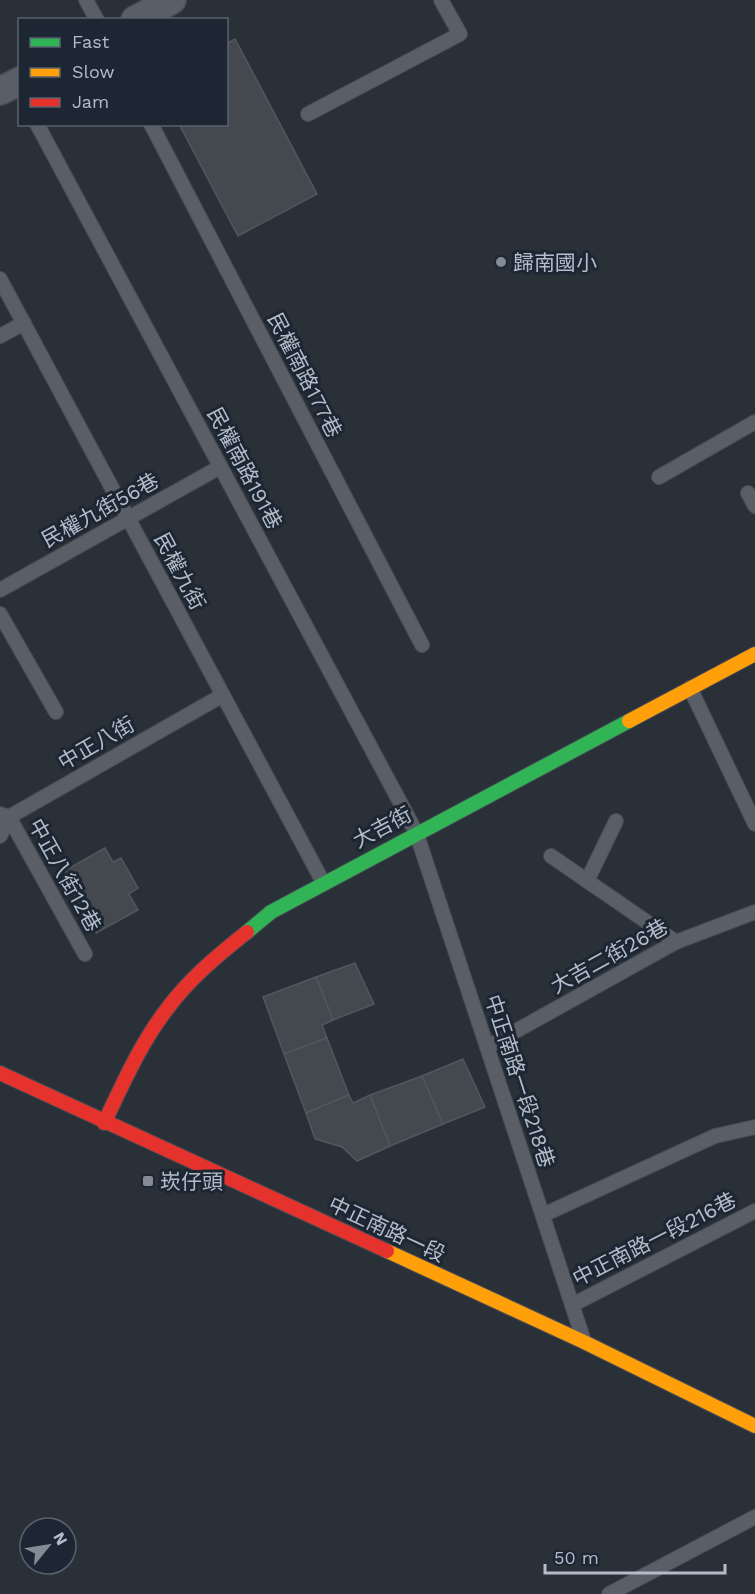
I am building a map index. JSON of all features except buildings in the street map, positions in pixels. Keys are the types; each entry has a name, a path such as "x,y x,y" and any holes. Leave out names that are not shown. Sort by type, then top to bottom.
{"street":[{"path":"139,18 172,0"},
{"name":"大吉街","path":"104,1123 156,1024 184,989 226,949 271,912 323,882 755,654"},
{"name":"中正南路一段","path":"0,1072 104,1123 584,1342 755,1426"}],"lane":[{"path":"86,0 95,18"},
{"path":"308,114 460,34 441,0"},
{"name":"民權南路191巷","path":"38,126 417,832"},
{"name":"民權南路177巷","path":"153,126 422,645"},
{"name":"民權九街","path":"0,279 323,882"},
{"path":"0,336 24,323"},
{"path":"659,477 755,422"},
{"name":"民權九街56巷","path":"0,590 220,467"},
{"path":"748,493 755,506"},
{"path":"0,614 56,712"},
{"path":"690,688 755,825"},
{"name":"中正八街","path":"4,815 223,695"},
{"path":"0,836 4,815"},
{"name":"中正八街12巷","path":"4,815 85,954"},
{"path":"587,880 616,821"},
{"name":"中正南路一段218巷","path":"417,832 584,1342"},
{"path":"551,856 676,942"},
{"name":"大吉二街26巷","path":"487,1047 676,942 755,912"},
{"path":"543,1215 715,1136 755,1128"},
{"name":"中正南路一段216巷","path":"572,1305 755,1211"},
{"path":"609,1594 755,1517"}],"traffic: fast":[{"path":"247,932 271,912 629,721"}],"traffic: slow":[{"path":"629,721 755,654"},
{"path":"387,1251 584,1342 755,1426"}],"traffic: jam":[{"path":"104,1123 140,1050 157,1022 194,978 247,932"},
{"path":"0,1073 387,1251"}],"place":[{"name":"歸南國小","path":"501,262"},
{"name":"崁仔頭","path":"148,1181"}]}
